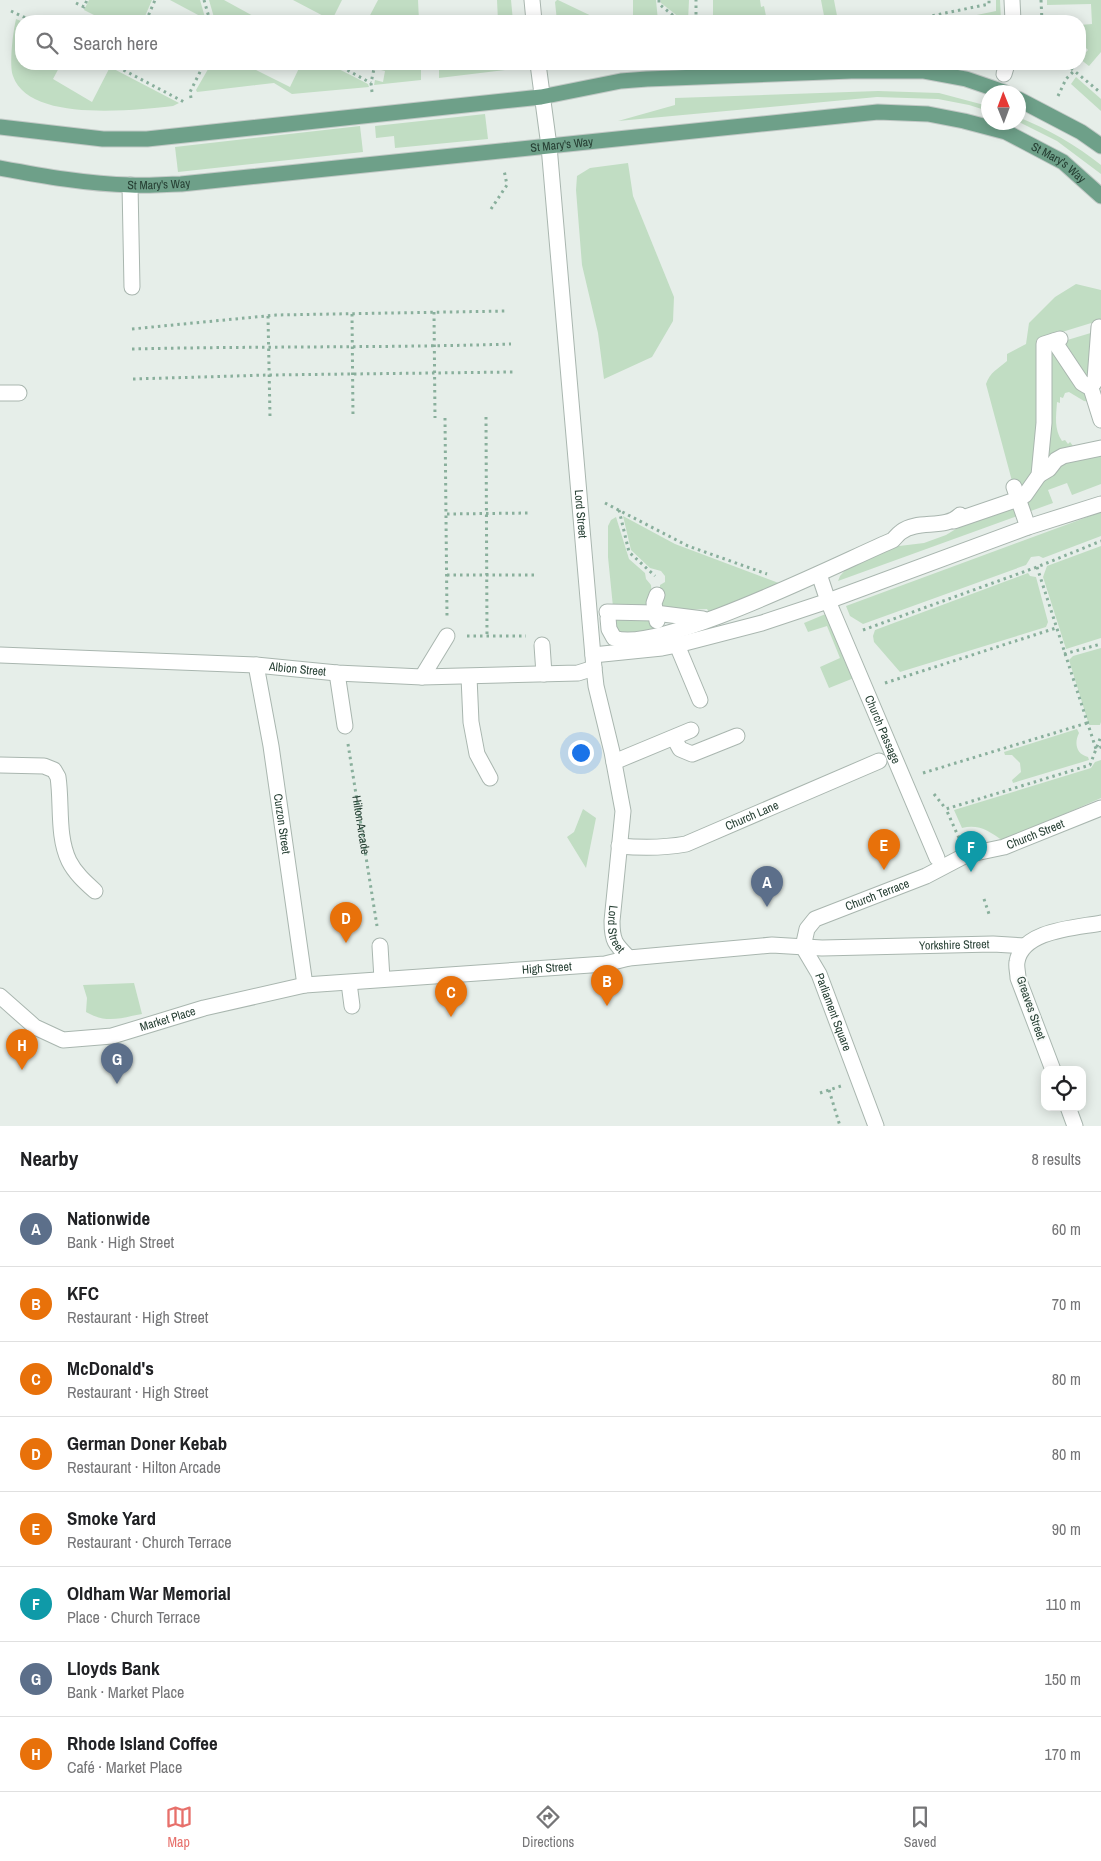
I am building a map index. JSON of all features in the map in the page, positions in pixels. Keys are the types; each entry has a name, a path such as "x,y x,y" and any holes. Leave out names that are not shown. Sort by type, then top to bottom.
{"main road":[{"path":"0,126 103,139 147,139 541,97 630,80 851,71 923,71 966,78 985,85"},
{"path":"1026,103 1065,123 1101,146"},
{"name":"St Mary's Way","path":"0,168 68,180 130,185 181,184 878,112 928,114 1006,132 1063,162 1101,196"}],"street":[{"path":"532,0 533,15"},
{"path":"1012,0 1013,15"},
{"name":"Lord Street","path":"539,70 549,146 596,686 614,762 623,811 612,934 615,944 629,958"},
{"path":"130,185 132,287"},
{"path":"1039,475 1044,423 1044,344 1057,340 1082,383 1087,386 1094,383 1097,327"},
{"path":"1090,385 1101,420"},
{"path":"0,394 19,393"},
{"path":"706,620 655,613 607,615 609,629 614,638 621,640 661,635 706,620 790,583 819,574 893,540 901,531 957,518 1016,493 1025,496 1039,475 1049,469 1062,456 1101,448"},
{"path":"1016,493 1028,527"},
{"name":"Albion Street","path":"0,655 256,665 337,673 439,678 578,673 594,662 662,648 762,623 828,601 1028,527 1101,504"},
{"name":"Church Passage","path":"819,574 828,601 937,858"},
{"path":"656,595 654,603 655,613 661,635"},
{"path":"422,677 447,636"},
{"path":"537,641 544,674"},
{"path":"677,644 700,700"},
{"name":"Curzon Street","path":"256,665 271,746 305,985"},
{"path":"337,673 345,726"},
{"path":"469,677 472,722 477,754 490,778"},
{"path":"614,762 691,730"},
{"path":"674,738 680,749 692,754 737,736"},
{"name":"Church Lane","path":"619,846 648,848 672,847 686,844 879,761"},
{"path":"0,765 44,766 54,770 58,777 62,836 69,860 76,873 94,891"},
{"name":"Church Street","path":"966,856 1004,847 1101,808"},
{"name":"Church Terrace","path":"803,947 807,929 815,919 926,876 966,856"},
{"path":"1025,946 1043,935 1101,923"},
{"name":"Yorkshire Street","path":"803,947 987,944 1025,946"},
{"name":"High Street","path":"349,982 605,964 629,958 772,945 803,947"},
{"path":"380,946 382,979"},
{"name":"Greaves Street","path":"1025,946 1017,963 1018,978 1052,1066"},
{"name":"Parliament Square","path":"803,947 819,974 876,1126"},
{"path":"349,982 352,1006"},
{"name":"Market Place","path":"2,1003 35,1027 63,1040 112,1036 204,1008 305,985 349,982"},
{"path":"1069,1111 1075,1126"}],"path":[{"path":"76,3 84,6 87,0"},
{"path":"149,15 156,0"},
{"path":"204,0 208,15"},
{"path":"659,0 659,4 673,15"},
{"path":"696,0 696,15"},
{"path":"936,15 989,4 989,0"},
{"path":"1041,0 1042,15"},
{"path":"11,11 19,15"},
{"path":"123,70 186,103"},
{"path":"191,98 190,92 201,70"},
{"path":"348,70 371,82"},
{"path":"372,92 371,82 374,70"},
{"path":"1058,96 1066,79 1074,71 1101,93"},
{"path":"491,210 507,184 506,173"},
{"path":"132,329 268,316 508,311"},
{"path":"434,312 434,418"},
{"path":"352,314 353,417"},
{"path":"268,316 270,417"},
{"path":"132,349 511,344"},
{"path":"133,379 513,372"},
{"path":"486,417 487,636"},
{"path":"445,418 447,636 487,636 537,641"},
{"path":"605,503 688,546 790,583"},
{"path":"619,509 629,552 650,571"},
{"path":"447,514 530,513"},
{"path":"860,631 1037,567 1101,541"},
{"path":"1037,567 1096,749"},
{"path":"447,575 534,575"},
{"path":"878,686 1056,628"},
{"path":"1064,654 1101,644"},
{"path":"917,774 1087,723"},
{"name":"Hilton Arcade","path":"345,726 380,946"},
{"path":"966,856 946,809 1090,765 1101,736"},
{"path":"1096,749 1101,747"},
{"path":"984,899 989,914"},
{"path":"829,1090 840,1126"}],"green space":[{"path":"89,0 152,0 146,15 94,15 84,10"},
{"path":"170,0 200,0 204,15 198,15"},
{"path":"209,0 224,0 251,15 213,15"},
{"path":"293,0 342,0 334,15 322,15"},
{"path":"378,0 418,0 419,15 370,15"},
{"path":"497,0 511,0 512,15 498,15"},
{"path":"558,0 589,15 556,15 555,2"},
{"path":"633,0 656,0 657,15 633,15"},
{"path":"661,0 689,0 688,15 676,15 661,3"},
{"path":"713,0 760,0 761,7 764,6 766,15 713,15"},
{"path":"821,0 834,0 837,15 824,15"},
{"path":"996,0 1000,0 1001,15 977,15 996,11"},
{"path":"1047,0 1101,0 1101,52 1089,66 1086,64 1086,52 1088,50 1086,48 1086,24 1092,24 1091,4 1047,5"},
{"path":"15,26 15,70 58,70 53,79 92,102 108,70 116,70 179,103 173,106 110,111 61,107 39,101 23,91 13,76 11,56"},
{"path":"208,70 256,70 290,87 298,70 341,70 368,84 369,87 292,94 274,83 197,92 196,90"},
{"path":"381,70 421,70 421,80 374,85 375,80 383,82 385,71"},
{"path":"439,70 505,70 439,78"},
{"path":"1076,77 1101,99 1101,111 1071,84"},
{"path":"878,91 939,93 981,104 981,109 938,99 877,97 618,121 675,105 675,98"},
{"path":"485,114 488,139 395,148 394,136 376,138 375,126"},
{"path":"1026,121 1051,132 1082,151 1101,165 1101,174 1057,141 1026,126"},
{"path":"360,126 363,152 178,172 175,147"},
{"path":"628,163 633,196 674,297 673,321 652,357 604,379 598,333 582,265 576,190 577,176 590,168"},
{"path":"1076,284 1101,290 1101,320 1036,340 1038,349 1039,421 1032,476 1021,488 1012,481 986,384 992,374 1007,361 1007,354 1026,344 1029,323 1055,297"},
{"path":"1094,332 1088,378 1064,341"},
{"path":"1052,350 1092,402 1084,401 1069,392 1065,393 1063,398 1060,397 1060,403 1057,402 1056,413 1058,432 1062,441 1065,440 1068,444 1070,442 1076,450 1045,468 1052,422"},
{"path":"1101,450 1101,484 1072,495 1067,483 1048,490 1053,503 1028,512 1025,504 1049,469"},
{"path":"1015,507 1020,515 838,581 848,567 891,547 924,543 946,535 969,521"},
{"path":"1101,512 1101,536 1043,558 1039,556 1031,557 1026,565 863,624 850,616 846,606"},
{"path":"623,516 675,544 784,585 710,614 707,609 663,611 660,609 660,585 665,582 665,576 661,571 650,568 631,550"},
{"path":"616,517 629,559 645,573 646,579 651,585 650,609 613,607 608,557 608,526 611,520"},
{"path":"1101,546 1101,638 1066,649 1043,577 1047,566"},
{"path":"1028,573 1030,576 1036,577 1048,622 1046,627 900,672 874,642 875,630"},
{"path":"828,613 854,678 829,688 820,667 840,658 827,626 808,632 804,623"},
{"path":"652,617 655,631 626,635 615,629 614,618"},
{"path":"1101,648 1101,722 1100,725 1089,725 1069,660 1073,656"},
{"path":"1077,729 1079,733 1076,744 1077,748 1089,760 1013,783 1012,780 1021,772 1020,763 1012,755 1005,755 1004,752"},
{"path":"1101,760 1101,798 1003,841 984,829 974,827 962,828 954,810 1091,768 1095,762"},
{"path":"583,809 596,818 586,868 567,837 574,832"},
{"path":"134,983 142,1014 107,1019 86,1012 87,998 83,985"}],"place":[{"name":"Smoke Yard","path":"884,870"},
{"name":"Oldham War Memorial","path":"971,872"},
{"name":"Nationwide","path":"767,907"},
{"name":"German Doner Kebab","path":"346,943"},
{"name":"KFC","path":"607,1006"},
{"name":"McDonald's","path":"451,1017"},
{"name":"Rhode Island Coffee","path":"22,1070"},
{"name":"Lloyds Bank","path":"117,1084"}]}
